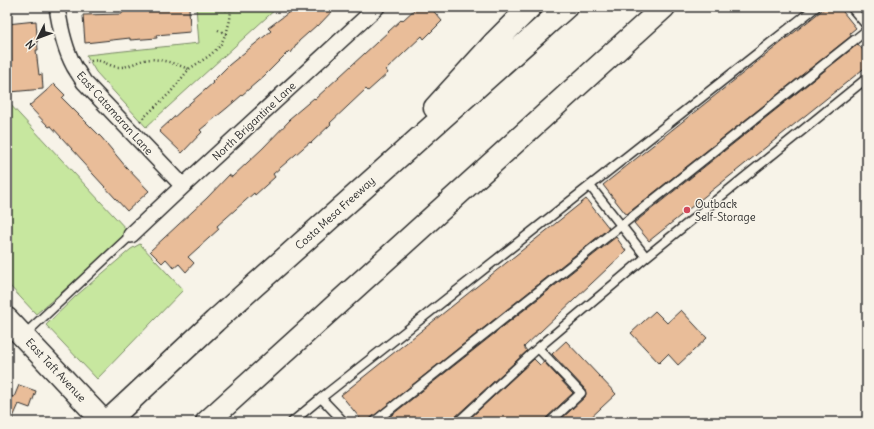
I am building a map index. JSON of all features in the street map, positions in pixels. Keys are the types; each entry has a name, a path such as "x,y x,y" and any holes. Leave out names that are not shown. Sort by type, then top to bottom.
{"main road":[{"path":"343,207 496,41 530,7"},
{"name":"Costa Mesa Freeway","path":"106,422 215,321 566,7"},
{"path":"207,422 664,7"},
{"name":"East Taft Avenue","path":"12,327 106,422"}],"street":[{"name":"East Catamaran Lane","path":"57,7 65,44 74,66 84,82 183,186"},
{"name":"North Brigantine Lane","path":"131,235 377,7"}],"lane":[{"path":"292,422 816,7"},
{"path":"374,422 866,31 851,7"},
{"path":"458,422 538,348 646,257 867,78"},
{"path":"590,186 646,257"},
{"path":"12,327 131,235"},
{"path":"538,348 581,393 550,422"},
{"path":"321,398 344,422"}],"path":[{"path":"218,7 225,10 231,10 238,7"},
{"path":"130,131 170,93 189,69 216,50 226,34 231,10"},
{"path":"218,30 226,34"},
{"path":"74,66 99,60 113,66 122,67 142,60 151,59 189,69"}],"green space":[{"path":"196,7 278,7 146,127 96,72 86,55 199,43"},
{"path":"7,101 127,230 121,240 112,249 36,314 7,283"},
{"path":"140,244 183,290 97,379 46,325 76,296 131,249"}],"building":[{"path":"155,7 189,7 190,32 156,35 157,38 130,40 130,38 85,43 83,15 122,14 122,12"},
{"path":"296,7 336,7 318,26 317,25 299,41 291,53 289,51 264,76 200,130 202,132 182,153 159,131 213,83 212,82 229,65 271,31 268,28"},
{"path":"417,7 430,7 442,21 424,39 422,36 386,70 388,73 368,91 366,89 311,143 310,142 273,174 275,177 255,195 254,193 217,226 219,229 188,257 194,263 186,272 179,264 174,268 166,259 162,263 150,251 207,198 229,175 232,177 263,148 290,120 289,119 314,98 315,99"},
{"path":"826,7 839,7 856,28 850,33 851,36 627,214 625,213 603,185"},
{"path":"36,21 38,50 36,50 39,75 42,74 43,89 10,92 7,64 11,64 10,38 7,38 7,24"},
{"path":"858,44 867,55 867,66 649,241 634,223"},
{"path":"54,84 65,95 62,98 102,138 126,167 149,191 127,211 51,126 49,127 29,106"},
{"path":"586,199 609,228 371,418 369,422 363,422 341,395"},
{"path":"616,237 626,251 524,347 527,351 454,418 453,422 383,422"},
{"path":"681,310 707,338 678,365 668,354 659,363 631,333 655,311 667,323"},
{"path":"566,341 616,394 586,422 558,422 585,397 586,394 585,389 552,354"},
{"path":"534,359 540,365 544,362 573,393 546,418 545,422 466,422"},
{"path":"19,385 36,391 30,408 19,404 11,422 7,422 7,395 14,397"}],"place":[{"name":"Outback Self-Storage","path":"687,210"}]}
